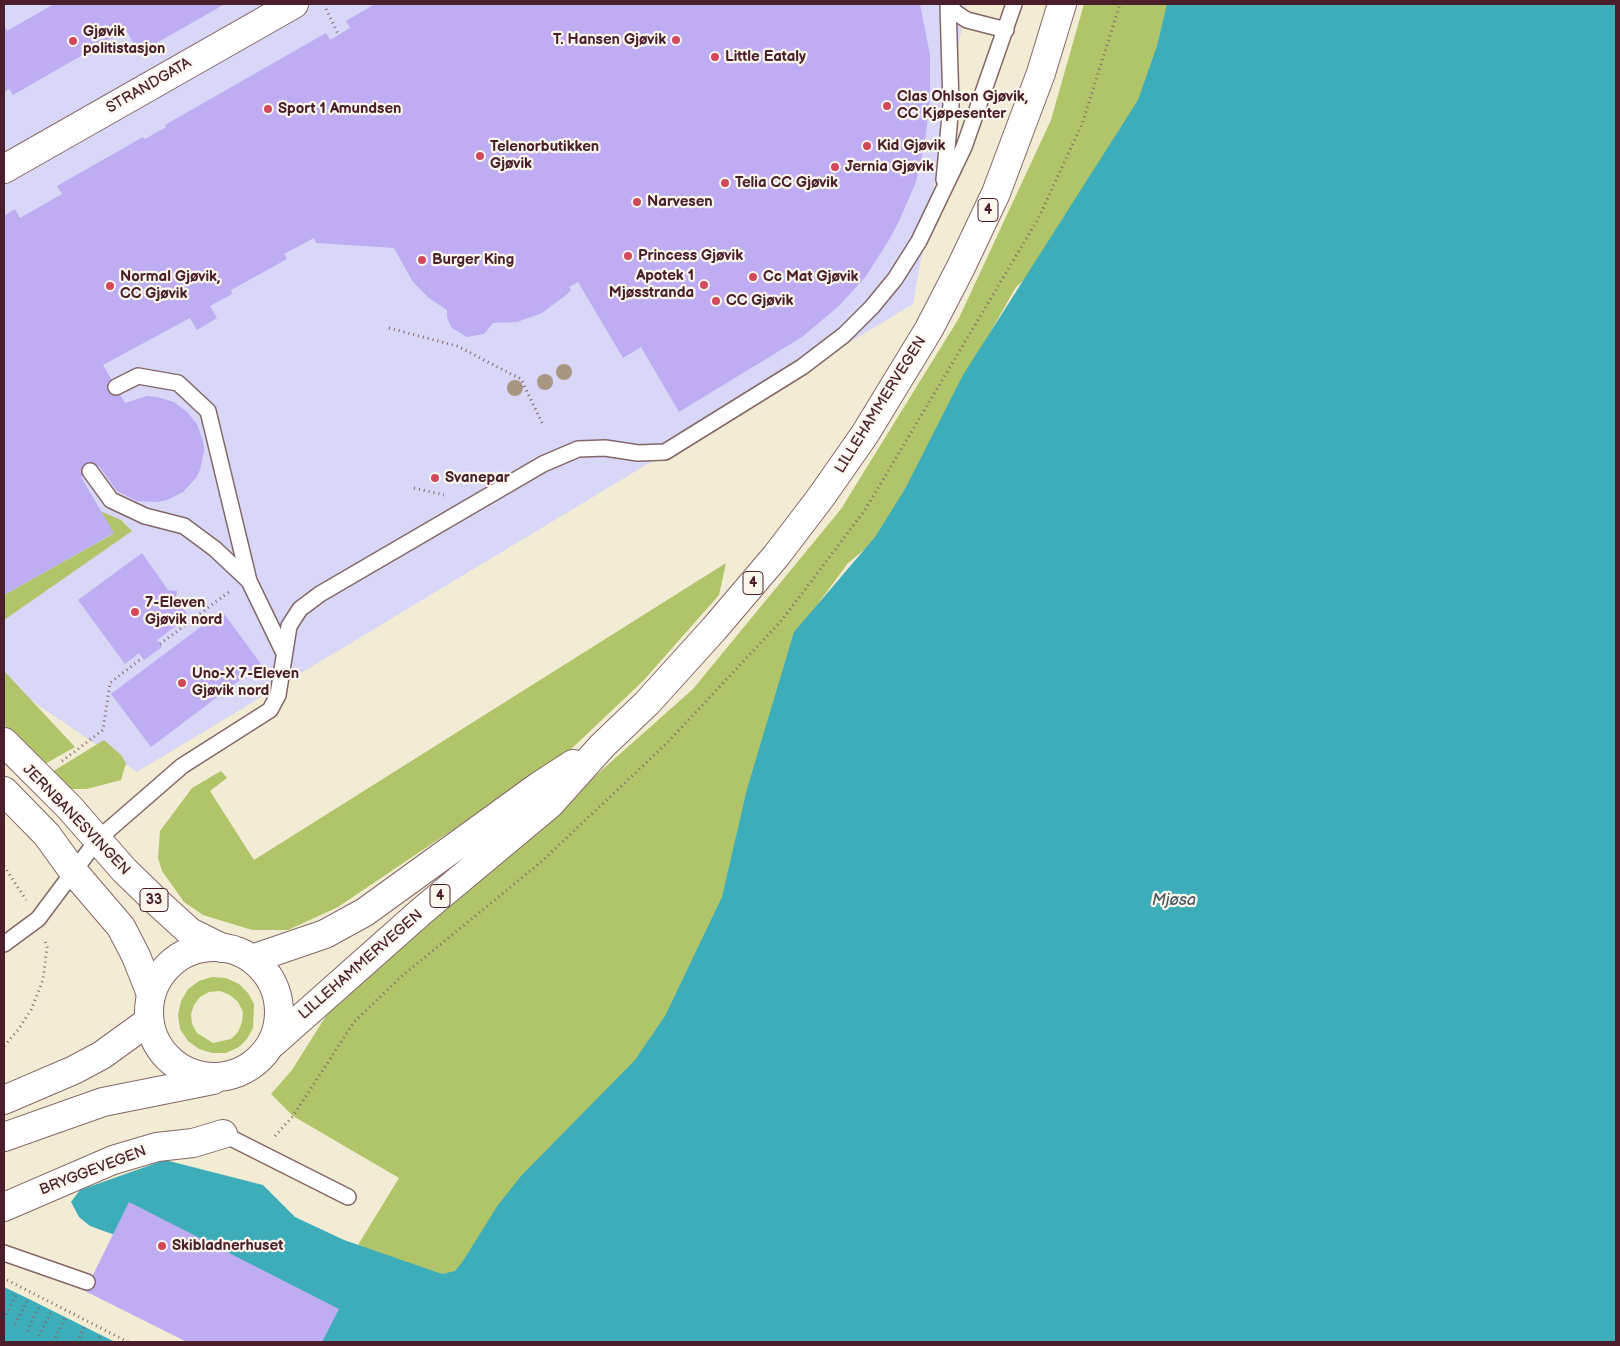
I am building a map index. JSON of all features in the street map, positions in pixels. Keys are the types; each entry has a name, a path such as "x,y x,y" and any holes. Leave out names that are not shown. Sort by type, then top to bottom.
{"main road":[{"name":"LILLEHAMMERVEGEN","path":"273,1042 423,910 550,804 602,746 647,703 714,629 781,549 865,434 928,329 996,193 1041,73 1062,4"},
{"name":"STRANDGATA","path":"6,164 289,5"},
{"name":"JERNBANESVINGEN","path":"4,742 98,839 124,870 178,922 190,932 222,948"},
{"name":"LILLEHAMMERVEGEN","path":"252,959 325,934 365,912 540,786 602,746"},
{"path":"4,791 47,835 73,871 121,927 136,956 151,994"},
{"name":"4","path":"4,1137 52,1118 103,1102 224,1078 249,1067 260,1059 273,1042 279,1025 280,1006 275,988 266,971 252,959 234,949 213,947 193,950 174,960 160,975 151,994 149,1021 157,1044 169,1060 185,1071 203,1077 224,1078"},
{"path":"4,1100 74,1070 102,1055 149,1021"},
{"name":"BRYGGEVEGEN","path":"4,1207 113,1160 157,1146 193,1143 223,1134"}],"lane":[{"path":"949,4 956,13 967,20 1006,30"},
{"path":"944,189 951,105 949,4"},
{"path":"4,944 38,919 98,839 182,766 270,710 278,695 283,651 289,626 300,610 320,594 543,464 578,449 605,448 638,453 665,452 802,367 844,335 872,307 895,279 919,241 964,147 1014,4"},
{"path":"116,387 138,376 178,383 208,411 249,581 283,651"},
{"path":"90,471 111,500 145,516 184,526 215,549 249,581"},
{"name":"BRYGGEVEGEN","path":"223,1134 348,1197"},
{"path":"4,1253 86,1282"}],"path":[{"path":"326,9 338,34"},
{"path":"389,328 457,346 521,379 543,424"},
{"path":"414,488 449,497"},
{"path":"160,644 232,590"},
{"path":"54,766 103,730 110,683 142,658"},
{"path":"4,866 38,919 47,947 43,980 32,1010 4,1046"},
{"path":"4,1278 128,1342"},
{"path":"4,1319 17,1292"},
{"path":"16,1324 29,1298"},
{"path":"27,1331 40,1304"},
{"path":"40,1336 52,1310"},
{"path":"53,1342 66,1316"},
{"path":"76,1342 85,1326"},
{"path":"97,1342 102,1334"}],"shaded area":[{"path":"4,4 966,4 913,304 137,772 4,682"}],"green space":[{"path":"1084,4 1176,4 1175,32 1058,250 1016,287 979,352 892,527 848,563 809,616 733,901 542,1321 358,1245 399,1178 293,1116 271,1094 292,1070 326,1016 365,977 450,905 693,689 841,509 959,318 1051,120"},
{"path":"100,511 121,520 132,531 4,620 4,595 113,534"},
{"path":"726,563 719,595 643,681 568,752 338,907 288,930 252,930 203,915 184,902 162,871 158,858 160,831 192,788 221,771 227,778 210,791 254,860"},
{"path":"4,671 75,747 45,764 4,725"},
{"path":"104,740 121,755 126,763 121,780 87,789 70,789 52,772"},
{"path":"212,977 226,978 239,984 248,993 254,1004 253,1028 247,1039 239,1047 226,1053 212,1053 199,1049 188,1041 180,1029 178,1015 181,1001 188,989 199,981","holes":["220,991 230,995 238,1002 243,1012 242,1022 238,1032 231,1039 213,1043 197,1033 192,1024 191,1014 194,1005 200,997 209,992"]}],"water":[{"name":"Mjøsa","path":"1167,4 1616,4 1616,1342 308,1342 316,1327 242,1281 90,1226 79,1217 71,1202 80,1190 165,1160 263,1185 295,1217 344,1240 442,1274 455,1271 498,1205 521,1176 635,1060 665,1016 722,897 747,789 794,632 875,537 905,489 963,375 1138,100 1157,46"},
{"path":"4,1287 31,1300 115,1342 4,1342"}],"pier":[{"path":"4,1285 33,1297 118,1342 40,1304"}],"building":[{"path":"54,4 225,4 139,53 126,30 13,95 9,89 4,92 4,25 7,31"},
{"name":"CC Gjøvik","path":"375,4 920,4 930,55 930,98 925,142 916,182 889,240 866,276 840,305 802,337 679,412 641,347 623,358 578,282 569,287 571,290 566,295 542,313 517,322 493,323 484,334 467,337 452,328 447,318 447,310 429,298 413,282 394,248 316,243 314,238 284,254 287,259 231,290 232,294 210,306 217,318 197,330 190,318 103,365 125,403 147,396 157,397 174,402 187,412 197,424 203,441 204,451 200,470 196,478 183,492 167,500 157,502 137,501 117,491 99,466 81,477 114,533 4,595 4,216 15,209 20,218 62,194 57,186 143,137 145,139 166,127 165,125 326,33 330,40 350,28 346,21"},
{"path":"142,553 168,590 177,591 176,598 189,616 157,640 162,647 144,660 139,653 125,664 78,600"},
{"path":"222,611 261,664 151,747 111,694"},
{"name":"Skibladnerhuset","path":"129,1202 339,1309 322,1342 187,1342 85,1291"}],"place":[{"name":"T. Hansen Gjøvik","path":"676,40"},
{"name":"Gjøvik politistasjon","path":"73,41"},
{"name":"Little Eataly","path":"715,57"},
{"name":"Clas Ohlson Gjøvik, CC Kjøpesenter","path":"887,106"},
{"name":"Sport 1 Amundsen","path":"268,109"},
{"name":"Kid Gjøvik","path":"867,146"},
{"name":"Telenorbutikken Gjøvik","path":"480,156"},
{"name":"Jernia Gjøvik","path":"835,167"},
{"name":"Telia CC Gjøvik","path":"725,183"},
{"name":"Narvesen","path":"637,202"},
{"name":"Princess Gjøvik","path":"628,256"},
{"name":"Burger King","path":"422,260"},
{"name":"Cc Mat Gjøvik","path":"753,277"},
{"name":"Apotek 1 Mjøsstranda","path":"704,285"},
{"name":"Normal Gjøvik, CC Gjøvik","path":"110,286"},
{"name":"CC Gjøvik","path":"716,301"},
{"name":"Svanepar","path":"435,478"},
{"name":"7-Eleven Gjøvik nord","path":"135,612"},
{"name":"Uno-X 7-Eleven Gjøvik nord","path":"182,683"},
{"name":"Skibladnerhuset","path":"162,1246"}]}
